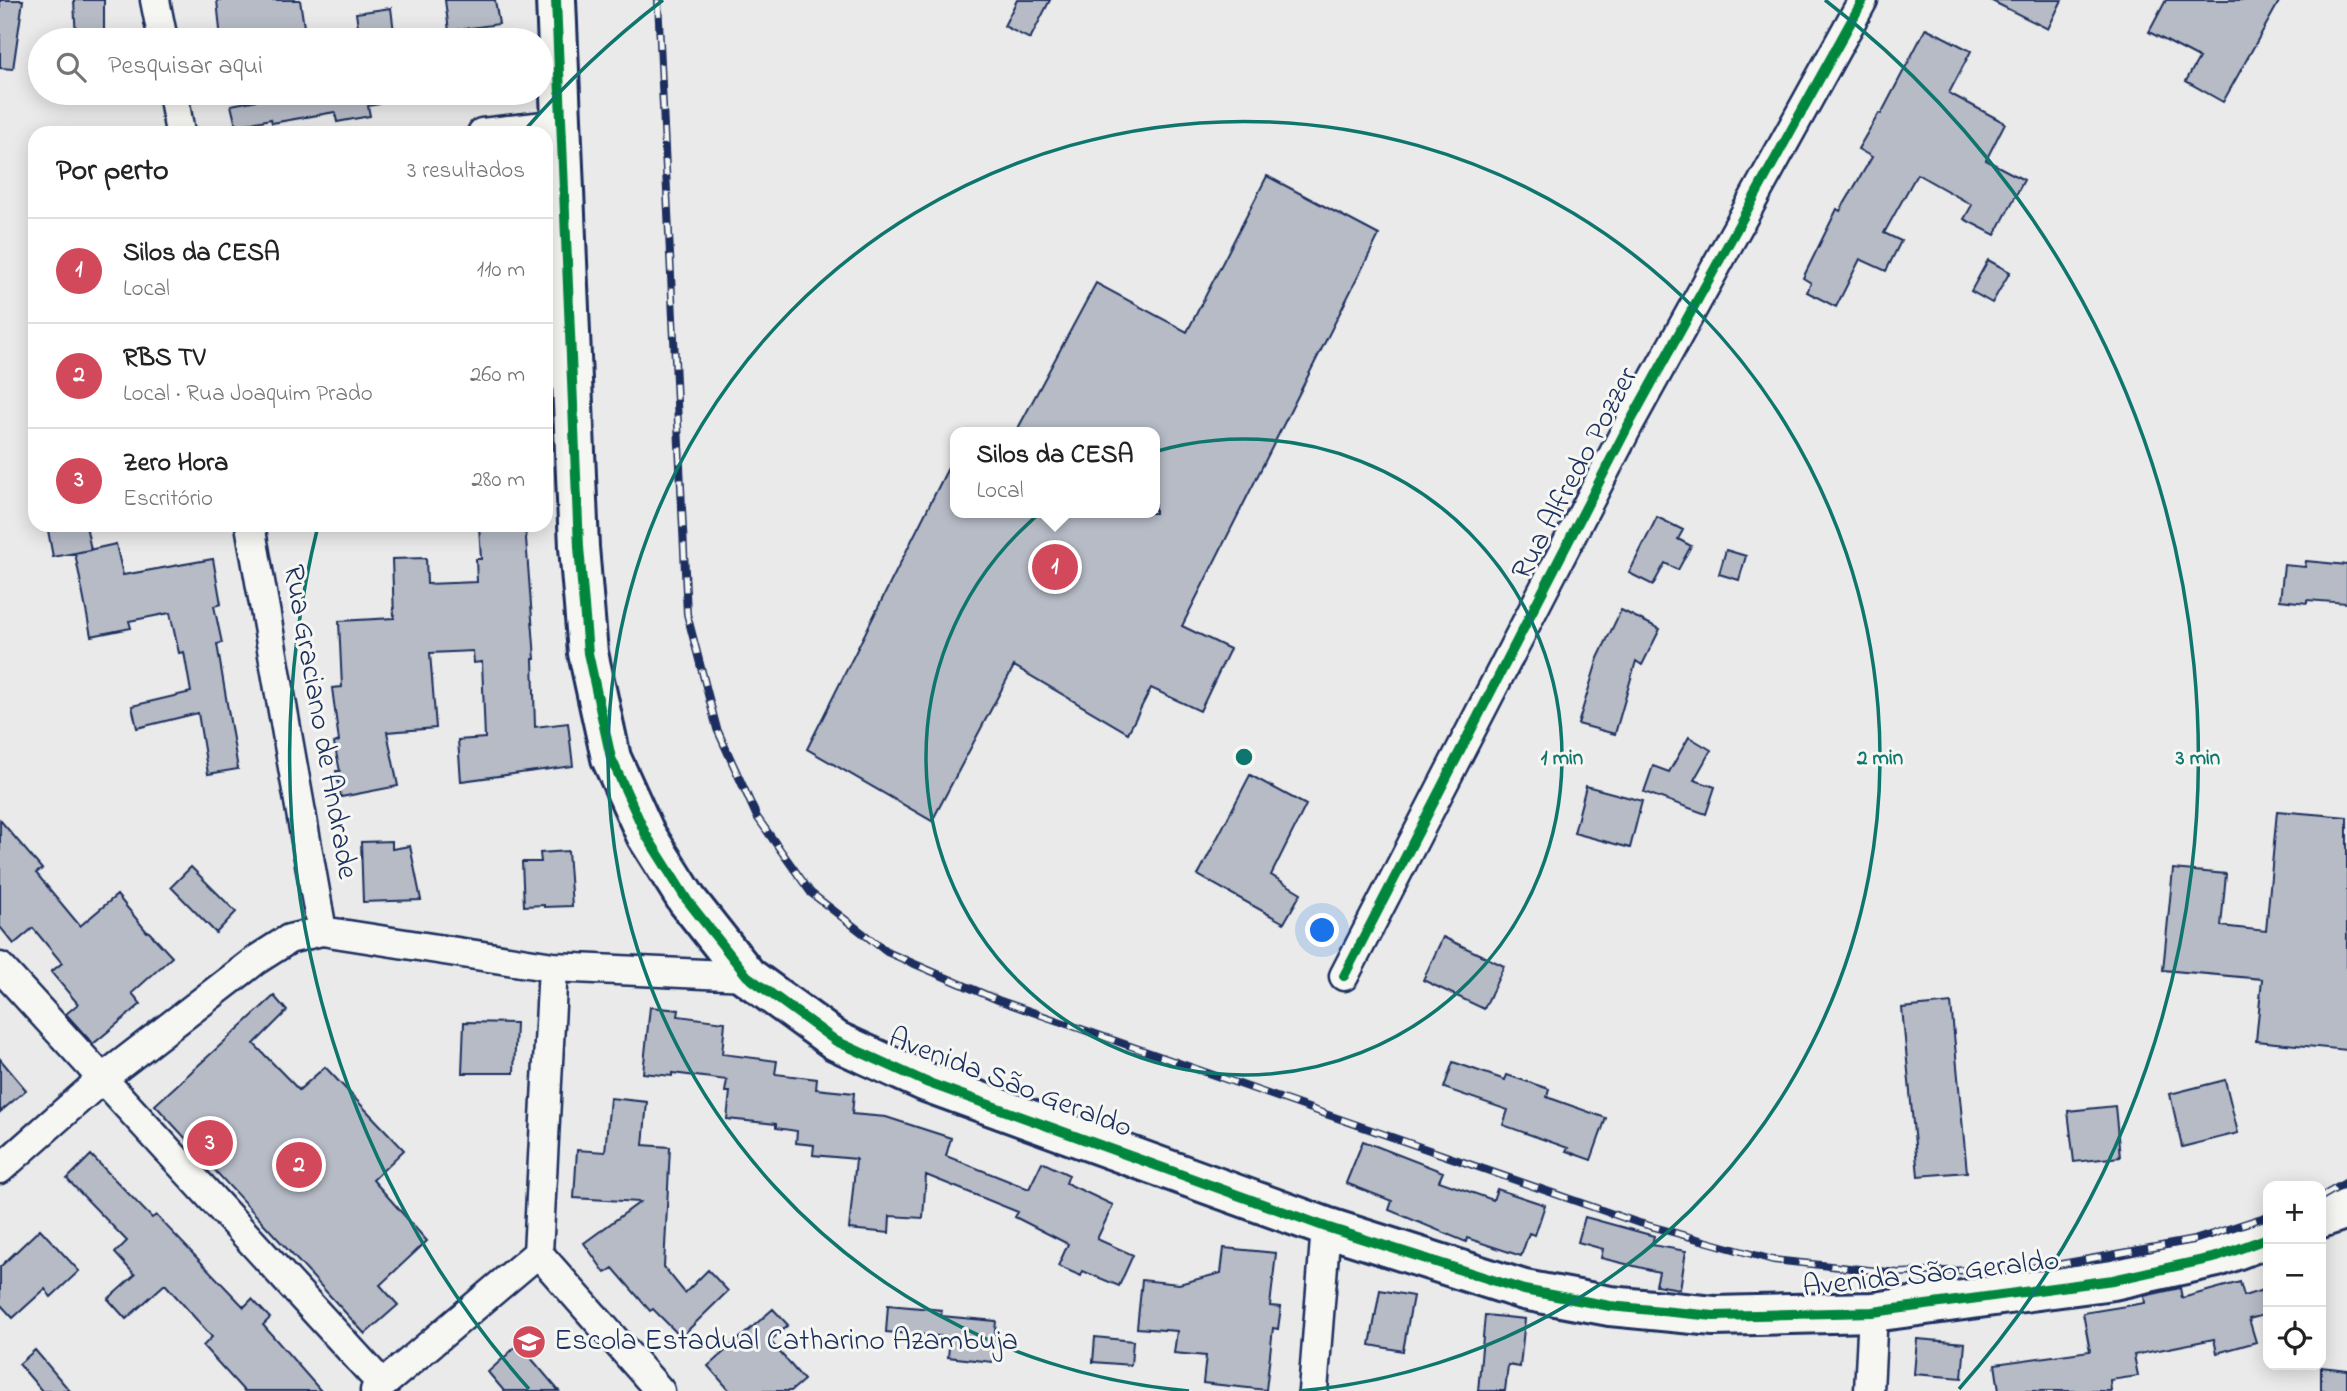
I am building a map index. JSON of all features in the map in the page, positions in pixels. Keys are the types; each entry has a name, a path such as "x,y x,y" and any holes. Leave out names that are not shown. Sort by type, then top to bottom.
{"street":[{"path":"155,0 161,28"},
{"name":"Avenida São Geraldo","path":"556,0 579,547 588,653 611,758 646,835 687,900 747,976 836,1041 926,1082 1326,1227 1524,1290 1610,1306 1714,1316 1873,1312 2113,1280 2217,1257 2263,1240"},
{"name":"Rua Alfredo Pozzer","path":"1344,976 1629,424 1863,0"},
{"path":"175,105 179,126"},
{"path":"544,126 562,124"},
{"name":"Rua Graciano de Andrade","path":"251,532 322,930"},
{"path":"0,1169 103,1078 256,960 289,939 322,930 553,967 747,976"},
{"path":"0,967 103,1078 379,1388 538,1253"},
{"path":"553,967 538,1253 660,1391"},
{"path":"2326,1216 2347,1209"},
{"path":"1313,1391 1326,1227"},
{"path":"1869,1391 1873,1312"}],"building":[{"path":"0,0 23,0 13,69 0,68"},
{"path":"74,0 104,0 104,28 75,28"},
{"path":"217,0 300,0 304,28 220,28"},
{"path":"445,0 495,0 499,24 449,28"},
{"path":"1017,0 1050,0 1030,39 1004,26"},
{"path":"1990,0 2062,0 2048,29"},
{"path":"2166,0 2280,0 2223,102 2186,81 2199,58 2149,32"},
{"path":"391,8 394,28 358,28 356,13"},
{"path":"1926,28 1971,51 1949,93 2005,123 1986,160 2024,180 1995,235 1964,219 1972,205 1917,174 1884,233 1901,241 1886,271 1860,259 1836,307 1807,292 1811,283 1803,278 1837,209 1840,211 1872,157 1858,149 1879,113 1881,114"},
{"path":"231,105 374,105 368,106 370,116 337,122 335,112 236,126"},
{"path":"1267,176 1379,235 1182,626 1230,649 1200,711 1151,688 1128,733 1014,666 932,821 807,749 950,464 950,518 1160,518 1160,427 1019,427 1096,283 1187,332"},
{"path":"1988,260 2010,272 1992,303 1971,291"},
{"path":"1657,517 1683,530 1678,539 1691,546 1678,570 1665,563 1653,585 1629,573"},
{"path":"48,532 87,532 91,550 53,557"},
{"path":"479,532 526,532 535,659 535,727 568,723 573,766 461,781 458,740 485,738 482,662 474,663 473,651 430,653 436,728 387,732 398,786 341,797 336,771 340,771 334,743 339,741 332,688 342,687 339,621 394,618 392,559 426,558 427,584 477,582 476,559 481,559"},
{"path":"116,544 123,575 213,559 221,604 214,606 222,643 217,644 238,769 208,774 198,713 137,728 132,706 191,692 184,652 179,653 170,613 129,621 131,628 91,636 75,553"},
{"path":"1726,550 1746,556 1739,580 1719,574"},
{"path":"2306,561 2347,565 2347,603 2280,600 2284,565 2305,567"},
{"path":"1621,610 1660,629 1642,665 1636,661 1615,734 1578,724 1598,658"},
{"path":"1689,737 1711,750 1694,780 1715,787 1706,814 1644,792 1653,766 1669,772"},
{"path":"1250,775 1306,805 1271,875 1301,893 1284,923 1198,875"},
{"path":"1586,786 1642,801 1630,848 1574,833"},
{"path":"2277,811 2347,817 2347,1050 2256,1041 2262,979 2163,970 2173,869 2226,874 2221,926 2266,931"},
{"path":"0,820 42,869 36,873 80,926 117,895 147,932 172,957 132,993 141,1004 93,1044 66,1014 78,1004 51,972 62,963 33,928 14,944 0,927"},
{"path":"392,841 392,849 410,846 421,900 363,902 361,842"},
{"path":"568,851 572,906 524,906 522,862 541,862 540,853"},
{"path":"191,867 236,912 216,933 171,887"},
{"path":"1443,937 1504,966 1484,1009 1423,980"},
{"path":"274,996 287,1011 254,1044 299,1090 325,1067 404,1150 373,1180 427,1241 380,1285 398,1305 365,1334 155,1105"},
{"path":"1951,1003 1967,1172 1918,1176 1902,1008"},
{"path":"650,1007 679,1010 678,1016 725,1022 722,1054 777,1061 775,1074 817,1079 816,1089 854,1093 852,1114 886,1117 951,1138 946,1156 1029,1189 1042,1162 1069,1175 1066,1183 1113,1205 1097,1239 1133,1255 1119,1286 1083,1271 1081,1276 1058,1266 1068,1244 1015,1217 1018,1212 926,1175 923,1218 890,1216 889,1233 849,1229 856,1159 813,1155 814,1145 796,1143 797,1131 776,1128 776,1124 727,1119 730,1092 725,1092 727,1080 672,1073 672,1076 643,1073"},
{"path":"464,1022 516,1023 514,1073 462,1073"},
{"path":"0,1059 26,1090 0,1112"},
{"path":"1453,1062 1505,1080 1507,1075 1549,1089 1547,1097 1606,1118 1591,1160 1566,1151 1568,1148 1503,1125 1508,1110 1444,1088"},
{"path":"2225,1080 2238,1133 2182,1147 2170,1094"},
{"path":"610,1098 647,1102 643,1145 670,1147 664,1267 685,1293 708,1270 728,1291 681,1337 653,1309 650,1311 613,1268 605,1273 584,1243 640,1202 574,1198 577,1150 605,1152"},
{"path":"2115,1106 2120,1157 2074,1162 2068,1111"},
{"path":"1363,1141 1443,1172 1439,1181 1493,1200 1497,1189 1545,1205 1535,1235 1529,1233 1521,1256 1467,1238 1466,1242 1389,1210 1392,1201 1346,1183"},
{"path":"91,1155 152,1218 156,1215 244,1307 252,1299 270,1318 263,1325 321,1391 244,1391 203,1346 212,1337 165,1284 126,1319 108,1299 135,1275 115,1253 127,1241 67,1179"},
{"path":"1585,1217 1654,1236 1652,1245 1686,1251 1680,1289 1656,1285 1659,1272 1601,1258 1603,1249 1578,1242"},
{"path":"40,1229 79,1271 51,1297 45,1289 13,1318 0,1304 0,1267"},
{"path":"1224,1248 1276,1253 1270,1306 1281,1307 1278,1329 1273,1328 1266,1390 1203,1383 1206,1356 1174,1353 1177,1331 1137,1328 1142,1280 1179,1284 1221,1273"},
{"path":"2240,1282 2244,1296 2263,1290 2263,1315 2249,1319 2256,1342 2217,1353 2214,1339 2134,1355 2138,1376 2110,1380 2111,1391 1999,1391 1995,1364 2090,1351 2083,1313 2145,1303 2144,1296 2180,1288 2182,1298"},
{"path":"1380,1290 1413,1296 1403,1351 1370,1345"},
{"path":"888,1305 942,1310 941,1316 996,1321 992,1362 948,1357 950,1337 886,1332"},
{"path":"773,1309 788,1325 770,1341 804,1380 791,1391 730,1391 708,1366"},
{"path":"1485,1315 1525,1319 1520,1367 1508,1365 1505,1391 1478,1391"},
{"path":"1095,1337 1133,1341 1131,1365 1093,1362"},
{"path":"1917,1339 1965,1343 1962,1378 1914,1374"},
{"path":"519,1344 559,1391 504,1391 488,1372"},
{"path":"35,1350 70,1391 42,1391 19,1364"},
{"path":"2326,1368 2347,1370 2347,1391 2321,1391 2321,1370 2326,1370"}],"railway":[{"path":"658,0 687,614 717,729 757,817 811,893 887,952 998,1000 1636,1222 1773,1260 1898,1273 2045,1267 2194,1240 2263,1218"},
{"path":"2326,1194 2347,1182"}],"cycle path":[{"path":"556,0 579,547 588,653 611,758 646,835 687,900 747,976 836,1041 926,1082 1326,1227 1524,1290 1610,1306 1714,1316 1873,1312 2113,1280 2217,1257 2263,1240"},
{"path":"1344,976 1629,424 1863,0"}],"place":[{"name":"Silos da CESA","path":"1055,567"},
{"name":"Zero Hora","path":"210,1143"},
{"name":"RBS TV","path":"299,1165"},
{"name":"Escola Estadual Catharino Azambuja","path":"529,1342"}]}
